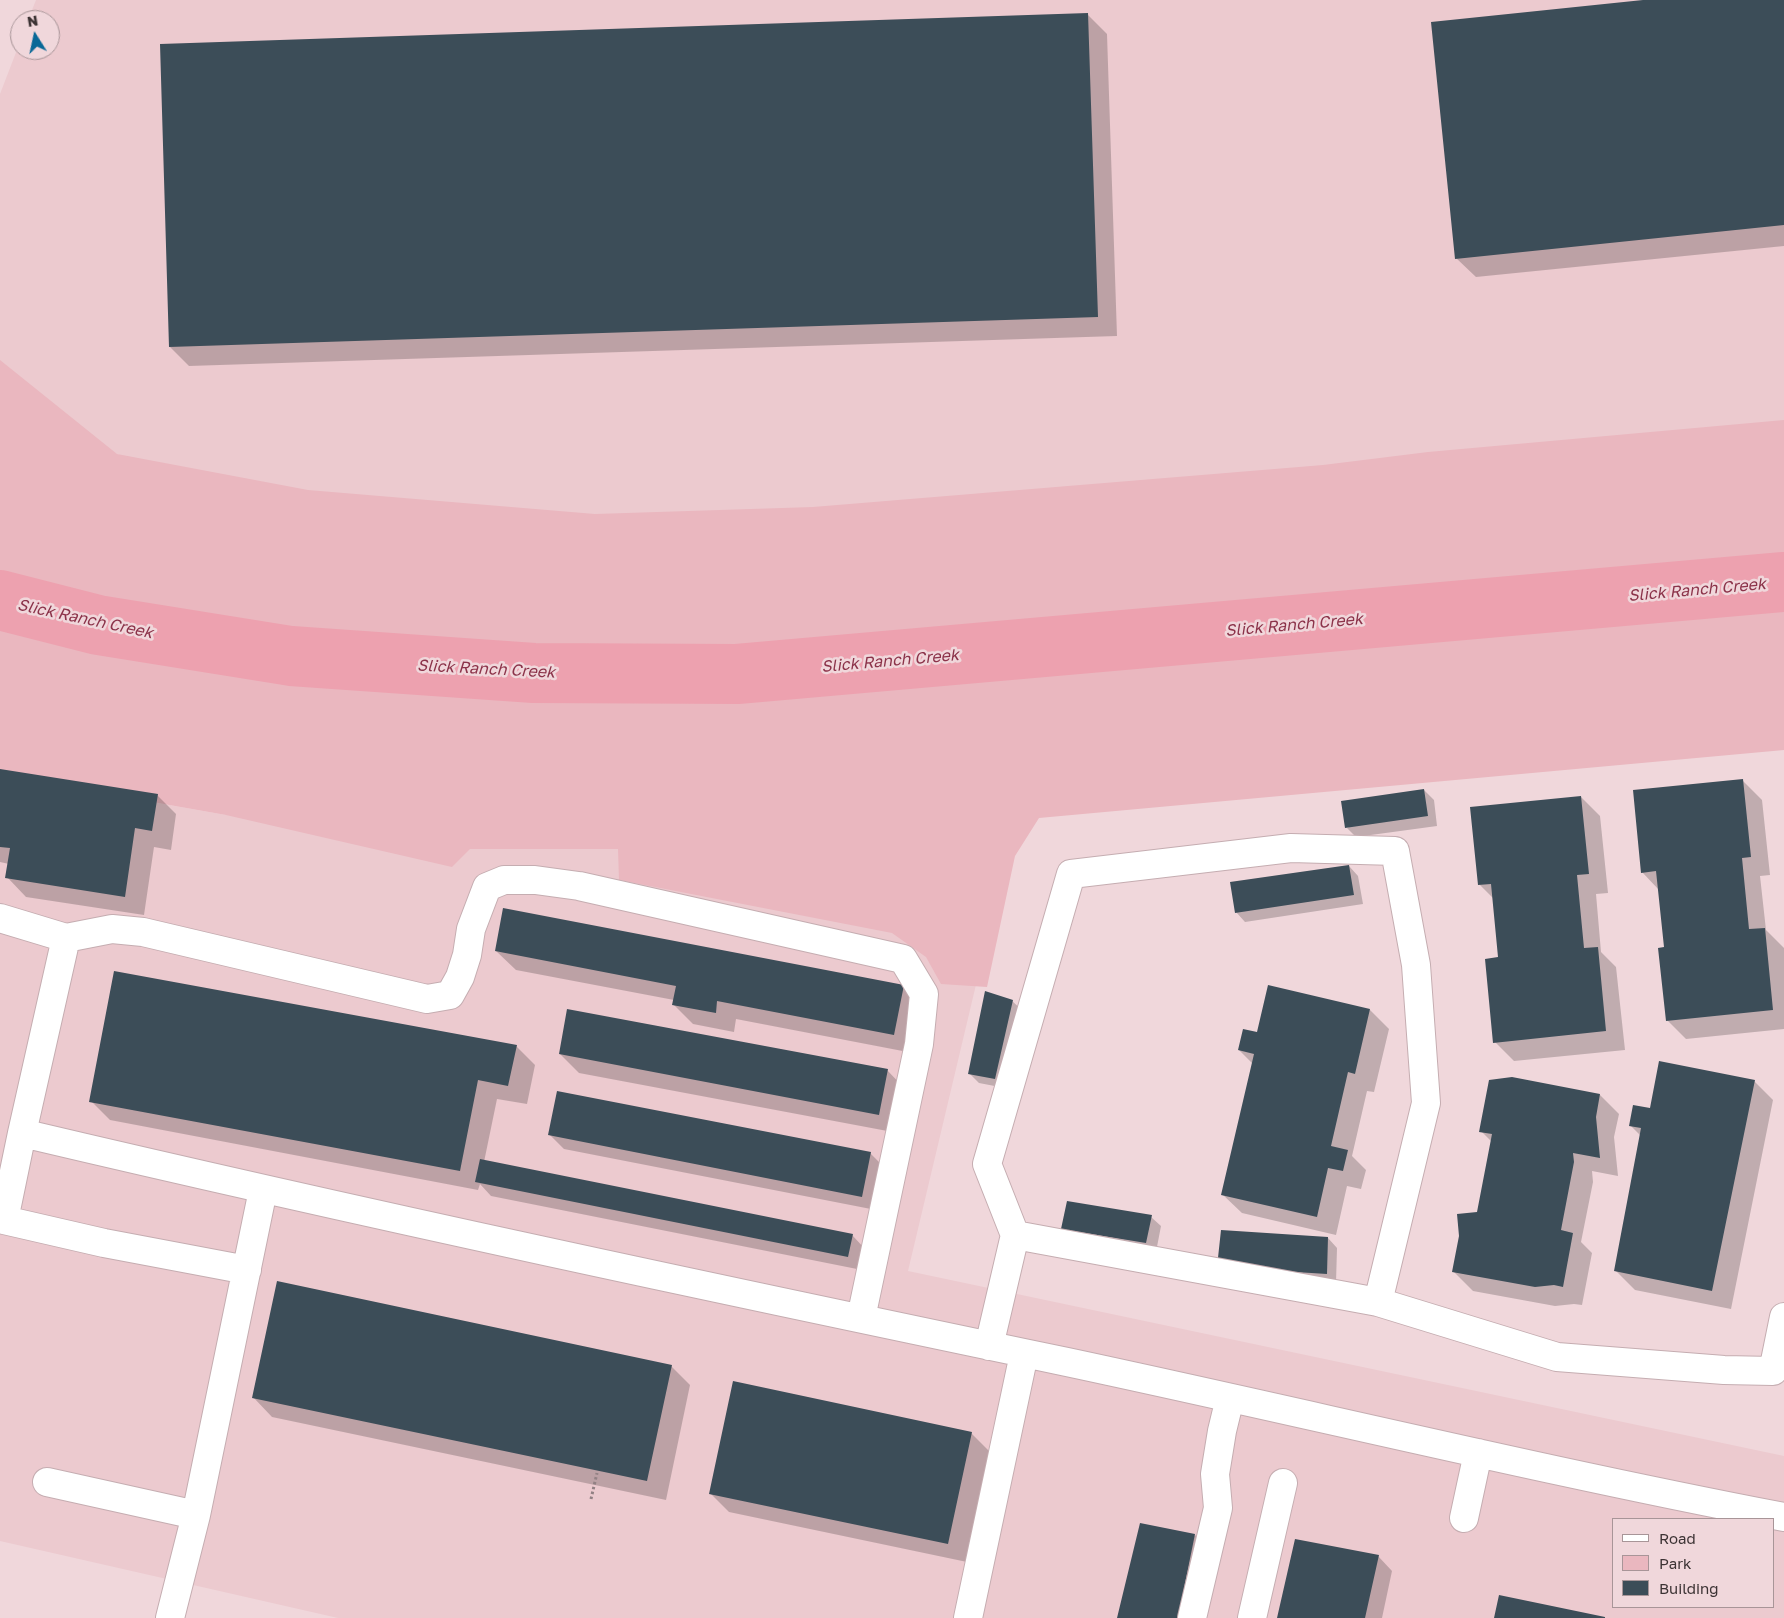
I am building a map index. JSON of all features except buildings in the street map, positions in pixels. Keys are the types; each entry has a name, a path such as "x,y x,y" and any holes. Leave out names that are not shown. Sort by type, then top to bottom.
{"lane":[{"path":"990,1346 1015,1235 987,1164 1070,874 1291,848 1395,851 1416,965 1426,1103 1378,1302"},
{"path":"0,918 66,938 112,929 143,932 427,999 450,995 460,977 467,955 471,929 487,887 504,880 535,880 579,886 902,959 924,994 919,1044 861,1318"},
{"path":"66,938 4,1220 104,1243 246,1270"},
{"path":"22,1133 264,1190 1478,1453 1728,1513 1784,1517"},
{"path":"170,1618 196,1515 264,1190"},
{"path":"1015,1235 1378,1302 1557,1357 1724,1370 1780,1372 1784,1317"},
{"path":"968,1618 1024,1354"},
{"path":"1192,1618 1218,1508 1215,1474 1230,1398"},
{"path":"1464,1518 1478,1453"},
{"path":"47,1482 196,1515"},
{"path":"1252,1618 1283,1483"}],"path":[{"path":"591,1499 597,1473"}],"shaded area":[{"path":"36,0 1784,0 1784,429 1032,505 415,524 0,427 0,94 13,60 60,60 60,10 32,10"},
{"path":"0,775 226,815 1017,812 908,1271 1784,1456 1784,1618 338,1618 0,1541"}],"green space":[{"path":"0,360 117,454 308,490 595,514 813,507 1323,465 1428,452 1784,420 1784,750 1039,818 1015,856 987,987 941,984 926,957 892,933 619,880 618,849 470,849 452,867 226,815 0,775"}],"waterway":[{"name":"Slick Ranch Creek","path":"0,600 98,625 291,656 534,673 737,674 1784,582"}]}
